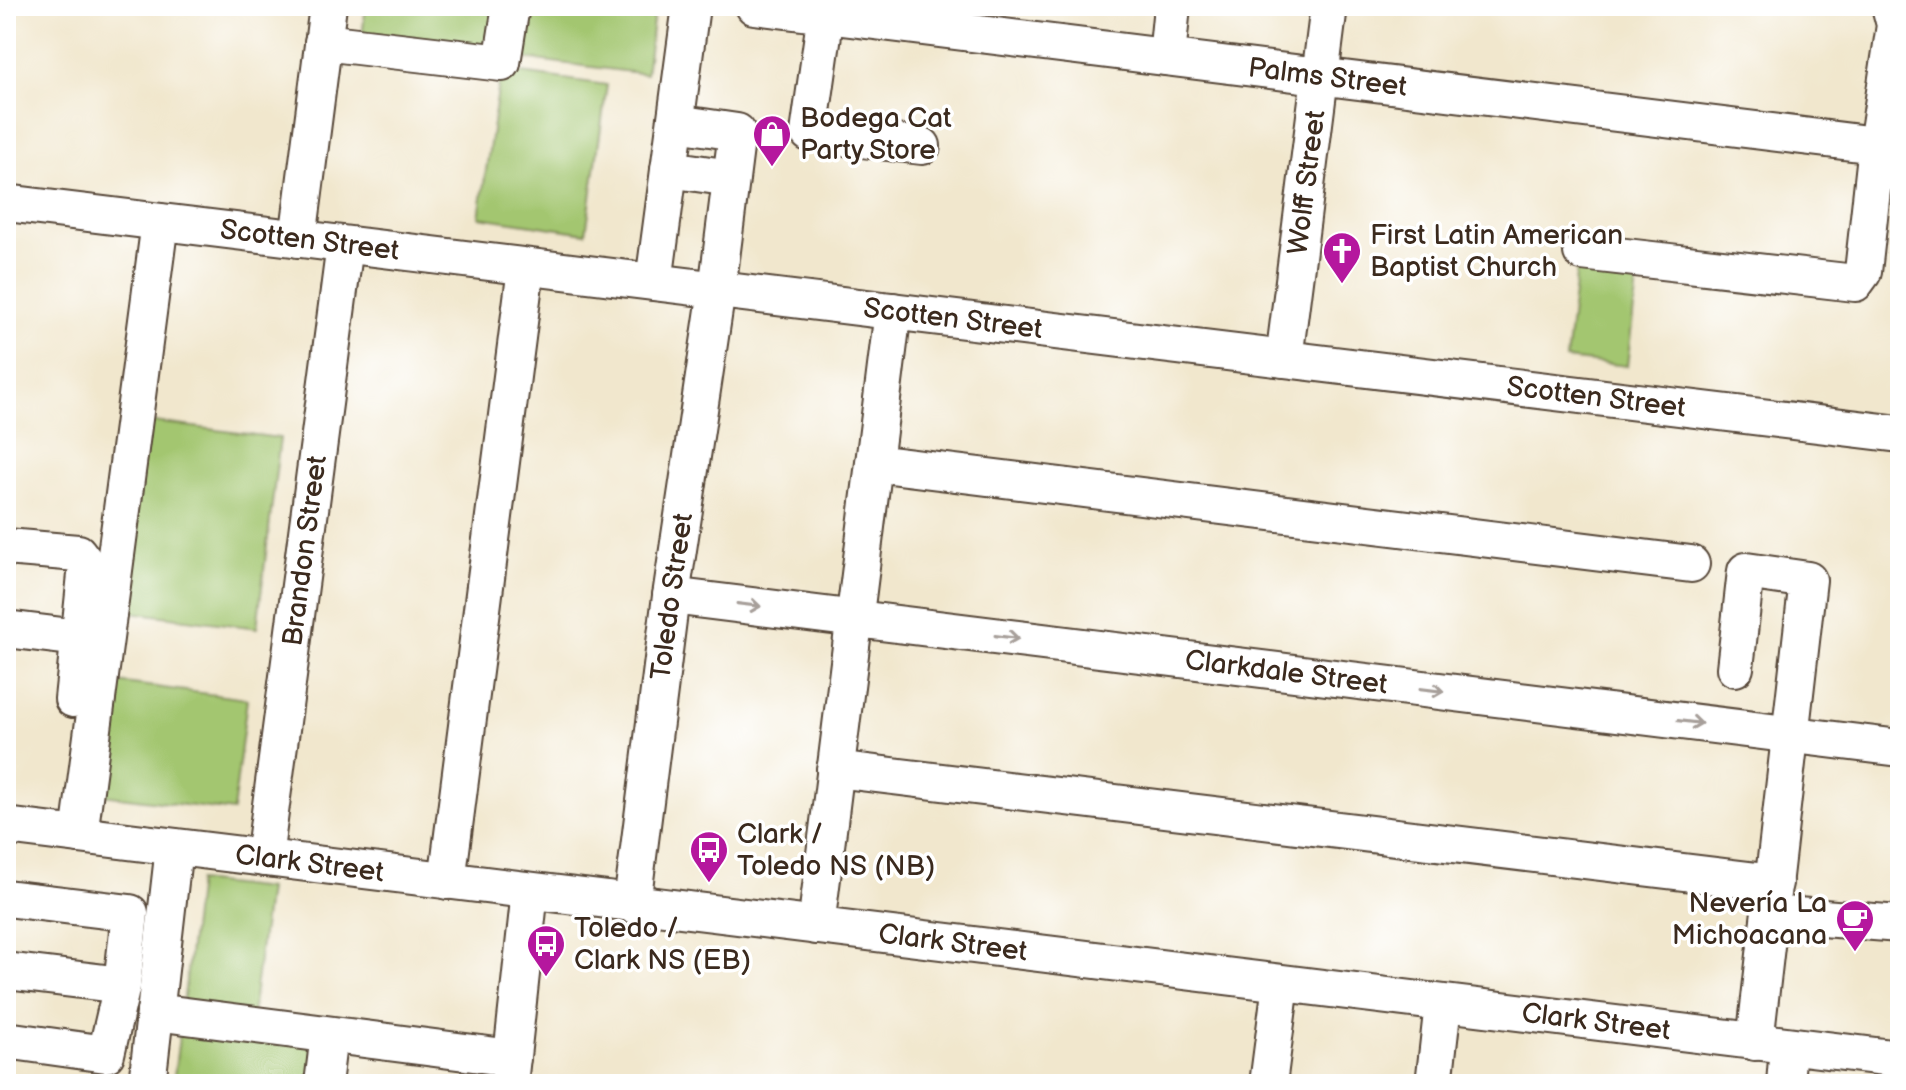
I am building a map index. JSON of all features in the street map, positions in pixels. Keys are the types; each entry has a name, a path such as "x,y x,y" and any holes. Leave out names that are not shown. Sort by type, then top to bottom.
{"street":[{"path":"298,239 328,6"},
{"path":"323,42 502,63 511,6"},
{"path":"654,282 691,6"},
{"name":"Palms Street","path":"754,6 826,10 1167,57 1889,146"},
{"path":"1167,57 1172,6"},
{"name":"Wolff Street","path":"1284,359 1329,6"},
{"path":"1582,252 1855,283 1863,272 1889,146 1895,25 1890,6"},
{"path":"826,10 809,133 922,146"},
{"name":"Toledo Street","path":"632,904 671,596 717,290 737,132 676,123"},
{"path":"669,169 731,178"},
{"name":"Scotten Street","path":"6,203 1900,434"},
{"path":"69,834 160,222"},
{"name":"Brandon Street","path":"264,858 345,245"},
{"path":"447,881 526,268"},
{"path":"816,926 893,311"},
{"path":"874,463 1691,564"},
{"path":"6,547 78,553 87,565 79,638 69,834"},
{"path":"1735,668 1746,571 1808,580 1772,898 1772,1044 1785,1084"},
{"name":"Clarkdale Street","path":"671,596 1900,748"},
{"path":"6,629 79,638"},
{"path":"835,769 1772,898 1900,924"},
{"name":"Clark Street","path":"6,826 1772,1044 1848,1069 1900,1059"},
{"path":"147,1084 174,847"},
{"path":"155,1012 329,1035 510,1071 530,891"},
{"path":"6,898 130,913 122,985 106,1054 6,1040"},
{"path":"6,971 122,985"},
{"path":"1268,1084 1281,984"},
{"path":"1434,1084 1443,1004"},
{"path":"323,1084 329,1035"}],"green space":[{"path":"366,6 502,6 496,54 362,36"},
{"path":"519,6 655,6 646,74 512,57"},
{"path":"501,70 607,85 586,233 479,217"},
{"path":"1578,259 1639,266 1627,366 1566,359"},
{"path":"146,421 280,438 257,628 122,611"},
{"path":"117,682 247,699 233,811 102,795"},
{"path":"198,881 268,889 252,1014 183,1005"},
{"path":"180,1029 319,1045 314,1084 173,1084"}],"place":[{"name":"Bodega Cat Party Store","path":"772,168"},
{"name":"First Latin American Baptist Church","path":"1342,285"},
{"name":"Clark / Toledo NS (NB)","path":"709,884"},
{"name":"Nevería La Michoacana","path":"1855,953"},
{"name":"Toledo / Clark NS (EB)","path":"546,978"}]}
